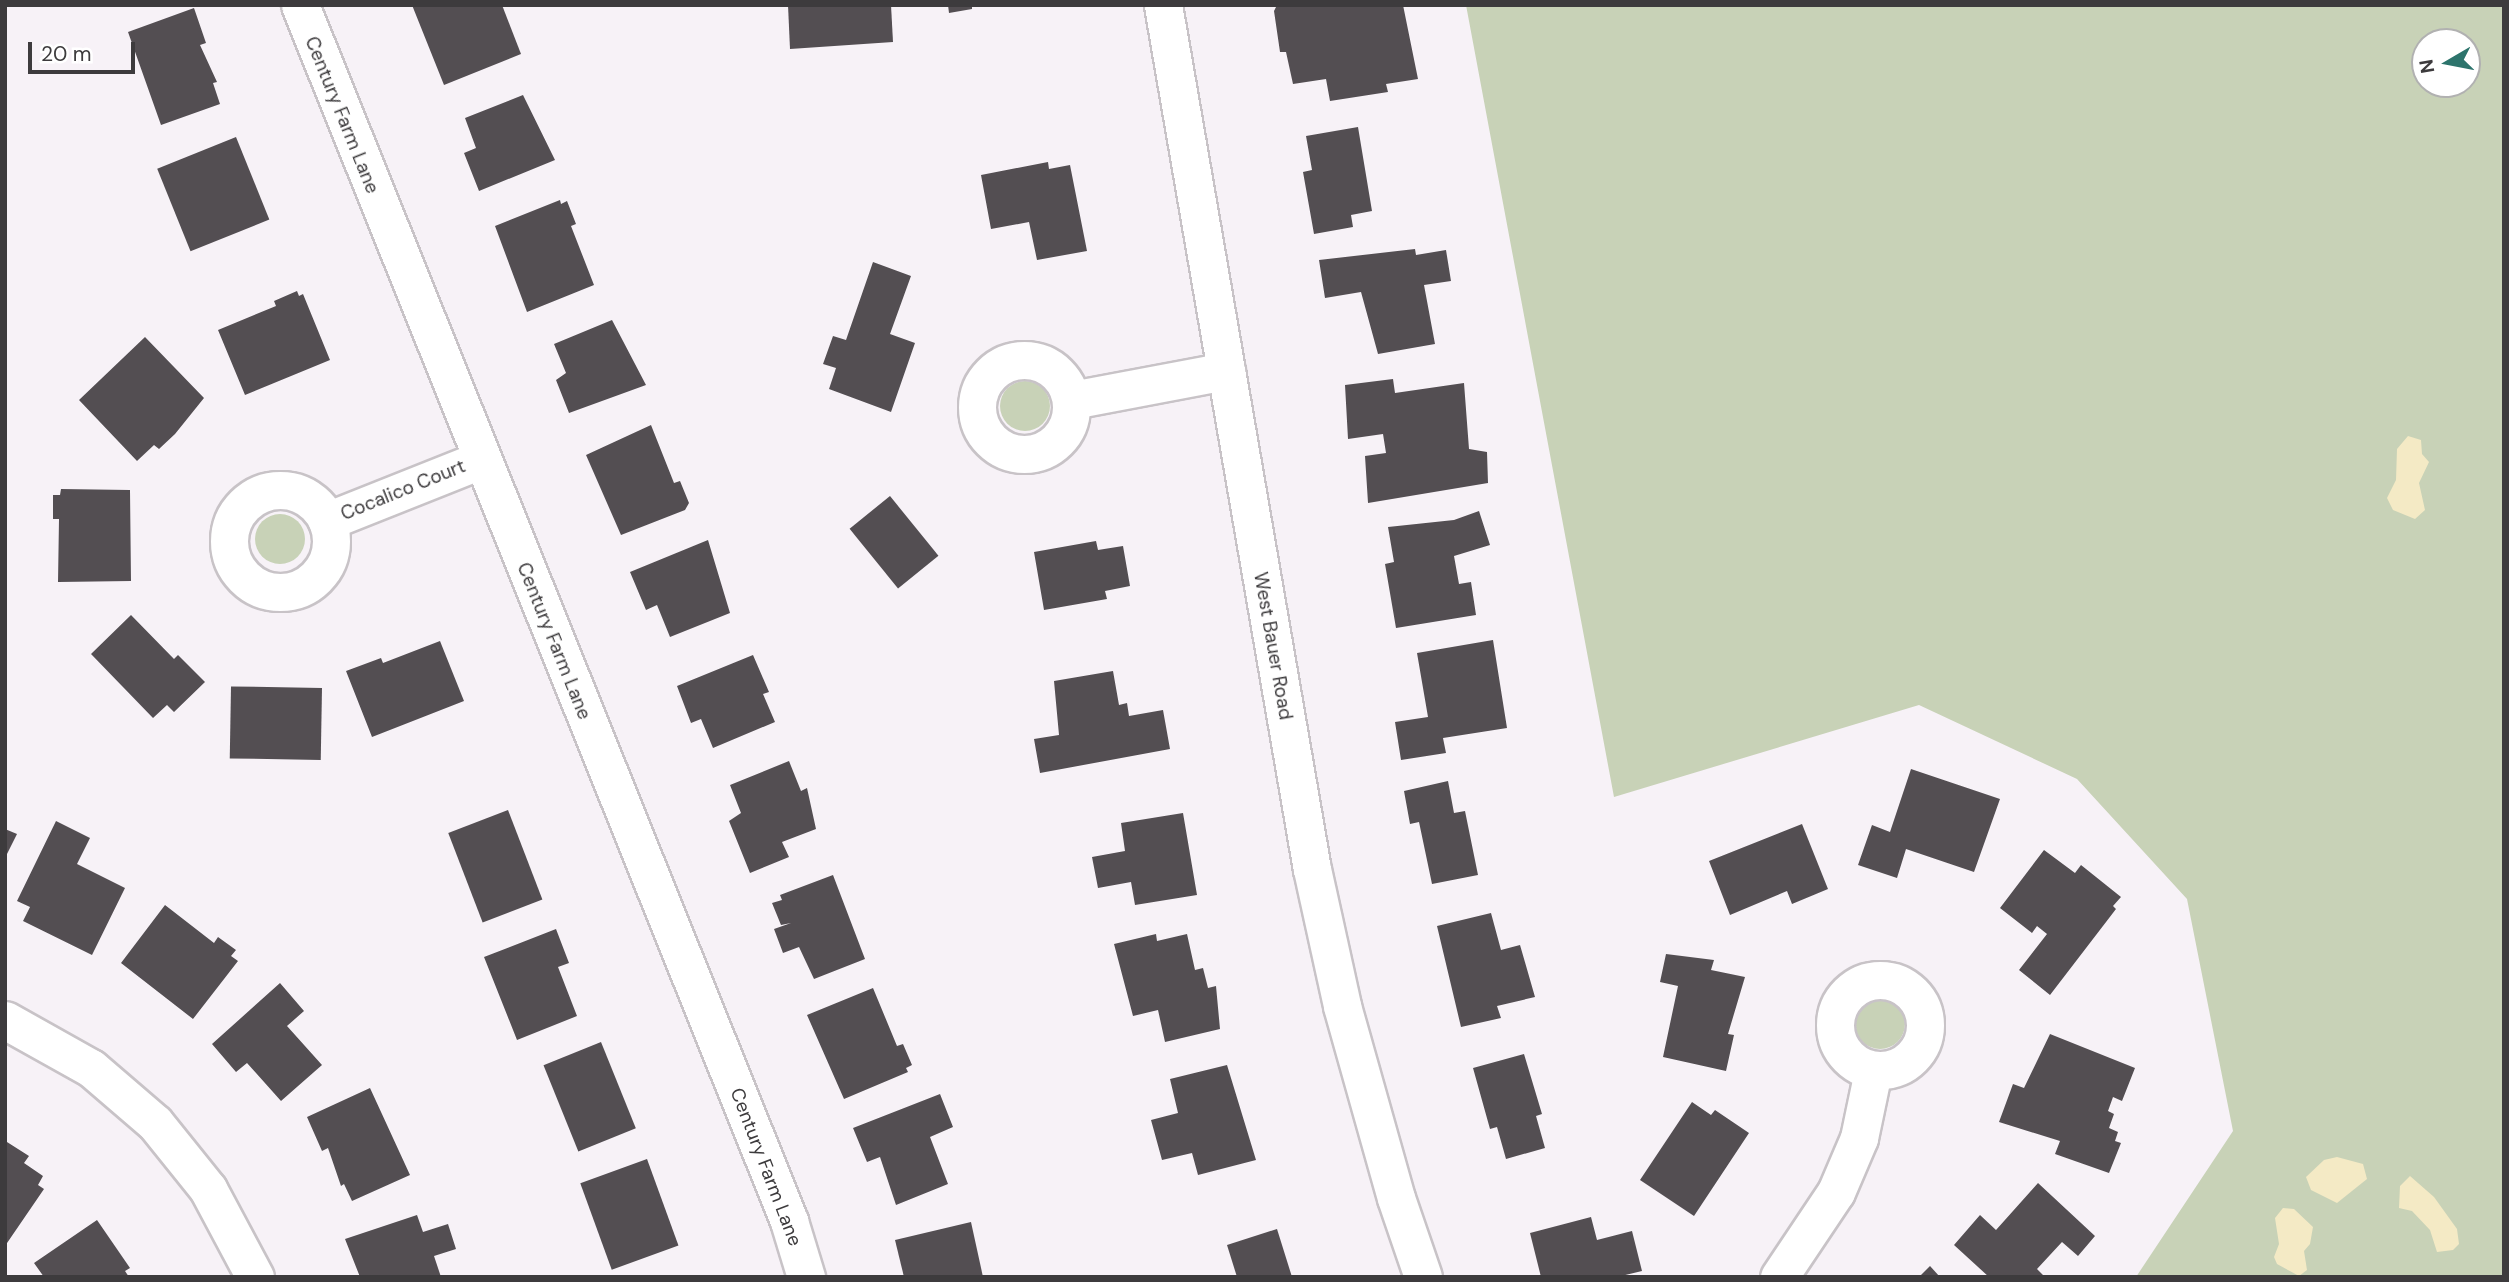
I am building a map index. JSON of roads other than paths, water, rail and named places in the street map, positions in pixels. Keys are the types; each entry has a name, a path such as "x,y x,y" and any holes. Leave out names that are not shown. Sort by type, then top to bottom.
{"street":[{"name":"Century Farm Lane","path":"300,5 480,460 789,1221 806,1277"},
{"name":"West Bauer Road","path":"1163,5 1312,869 1342,1006 1396,1198 1423,1277"},
{"path":"1072,400 1226,371"},
{"name":"Cocalico Court","path":"327,521 480,460"},
{"path":"5,1020 91,1068 155,1123 208,1189 255,1277"},
{"path":"1779,1277 1836,1192 1859,1138 1873,1071"}]}
